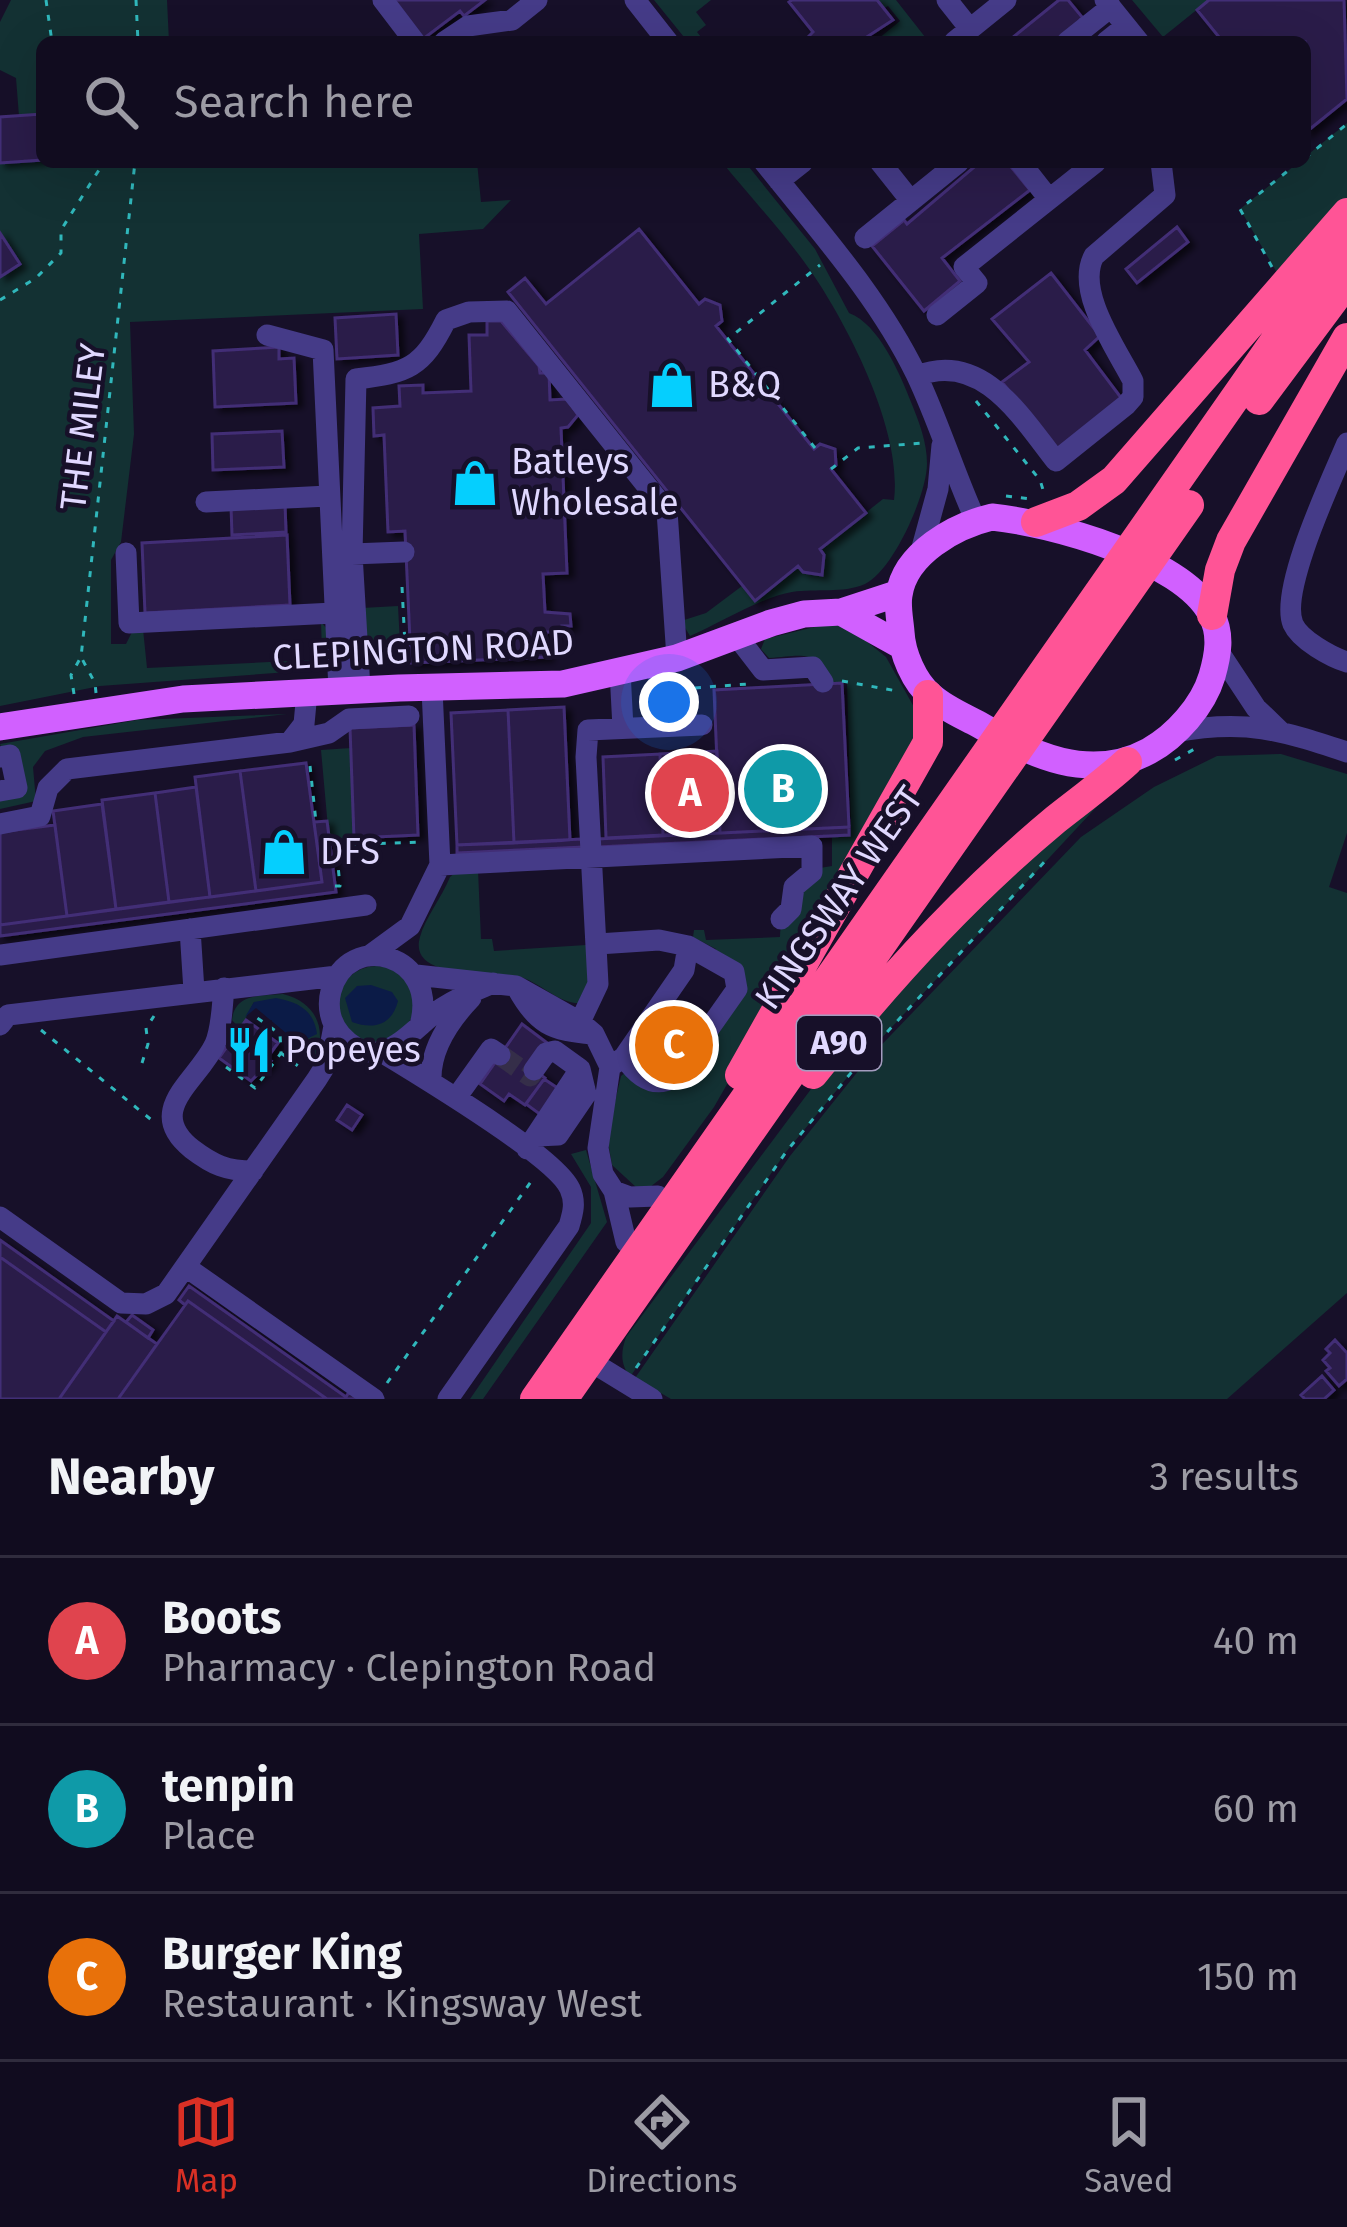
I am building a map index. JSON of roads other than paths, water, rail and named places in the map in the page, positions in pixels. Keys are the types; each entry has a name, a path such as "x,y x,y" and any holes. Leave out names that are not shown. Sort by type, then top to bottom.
{"highway":[{"path":"1036,522 1078,506 1114,480 1347,213"},
{"name":"KINGSWAY WEST","path":"535,1399 1292,318 1347,247"},
{"name":"KINGSWAY WEST","path":"563,1399 1261,397 1347,282"},
{"path":"1212,615 1231,541 1347,338"},
{"name":"A90","path":"512,1399 750,1061 928,742 918,694"},
{"name":"A90","path":"590,1360 875,999 970,899 1127,762"}],"main road":[{"path":"992,517 1036,522 1085,536 1183,582 1212,615 1219,652 1209,685 1175,732 1127,762 1092,767 1058,761 1009,742 918,694 902,646 899,593 920,556 948,534 976,521 992,517"},
{"name":"CLEPINGTON ROAD","path":"0,727 183,699 563,684 668,660 804,614 842,612 899,593"},
{"path":"842,612 902,646"}],"street":[{"path":"382,0 410,36"},
{"path":"453,36 468,26 512,20 537,0"},
{"path":"635,0 663,36"},
{"path":"947,0 962,36 1006,0"},
{"path":"1073,36 1108,3 1132,34"},
{"path":"769,168 894,334 976,521"},
{"path":"779,181 795,168"},
{"path":"885,168 910,201"},
{"path":"865,238 951,168"},
{"path":"1025,168 1049,199"},
{"path":"938,315 976,284 964,267 1088,168"},
{"path":"916,376 932,370 988,382 1056,461 1126,405 1133,397 1132,381 1089,293 1088,267 1094,256 1165,195 1162,168"},
{"path":"350,690 356,379 401,374 425,356 446,320 469,312 507,311 667,511 668,660 660,692 661,727"},
{"path":"267,335 323,350 334,614 350,690"},
{"path":"920,556 938,489 942,442"},
{"path":"1347,443 1298,567 1292,607 1298,632 1347,662"},
{"path":"206,502 328,496"},
{"path":"352,554 404,552"},
{"path":"126,553 129,623 334,614"},
{"path":"736,635 764,670 813,667 823,682"},
{"path":"1219,652 1256,708 1280,731"},
{"path":"620,671 623,728"},
{"path":"432,689 440,865 410,926 411,971 423,991 417,1030 441,1087"},
{"path":"290,742 304,724 307,692"},
{"path":"0,824 40,816 48,788 67,770 290,742 328,733 349,719 410,716"},
{"path":"1175,732 1221,724 1280,731 1347,752"},
{"path":"587,1028 598,984 588,730 702,725"},
{"path":"0,757 10,755 17,788 0,791"},
{"path":"440,865 812,846 812,872 794,887 790,909 781,919"},
{"path":"0,955 366,905"},
{"path":"318,1068 332,1019 330,993 337,976 410,926"},
{"path":"190,928 194,991"},
{"path":"587,1028 617,1062 650,1082 663,1084 675,1077 737,988 734,972 688,946 659,940 598,944"},
{"path":"626,1242 598,1148 617,1062 684,970 688,946"},
{"path":"369,956 389,957 411,971 496,986 558,1031 587,1028"},
{"path":"195,964 224,988"},
{"path":"4,1020 194,991 337,976"},
{"path":"290,980 353,1045 380,1052 536,1148 571,1191 574,1208 569,1226 448,1399"},
{"path":"380,1052 399,1046 443,1007 496,986"},
{"path":"441,1087 438,1045 455,1014 496,986"},
{"path":"224,988 218,1038 179,1093 172,1109 174,1128 214,1165 253,1172"},
{"path":"0,1217 121,1304 157,1300 253,1172 272,1127 318,1068 353,1045"},
{"path":"441,1087 491,1049 500,1055"},
{"path":"534,1070 546,1053 555,1051 580,1069 536,1148"},
{"path":"614,1191 630,1197 658,1196"},
{"path":"186,1267 375,1399"},
{"path":"590,1360 652,1399"}],"water":[{"path":"357,986 392,992 398,1001 395,1009 381,1024 352,1022 345,998"},
{"path":"276,998 304,1008 317,1034 298,1043 256,1008 245,1017 254,1002"}],"tunnel":[{"path":"500,1055 530,1076 534,1070"}],"place":[{"name":"B&Q","path":"672,385"},
{"name":"Batleys Wholesale","path":"475,483"},
{"name":"tenpin","path":"783,789"},
{"name":"Boots","path":"690,793"},
{"name":"DFS","path":"284,852"},
{"name":"Burger King","path":"674,1045"},
{"name":"Popeyes","path":"249,1050"}]}
